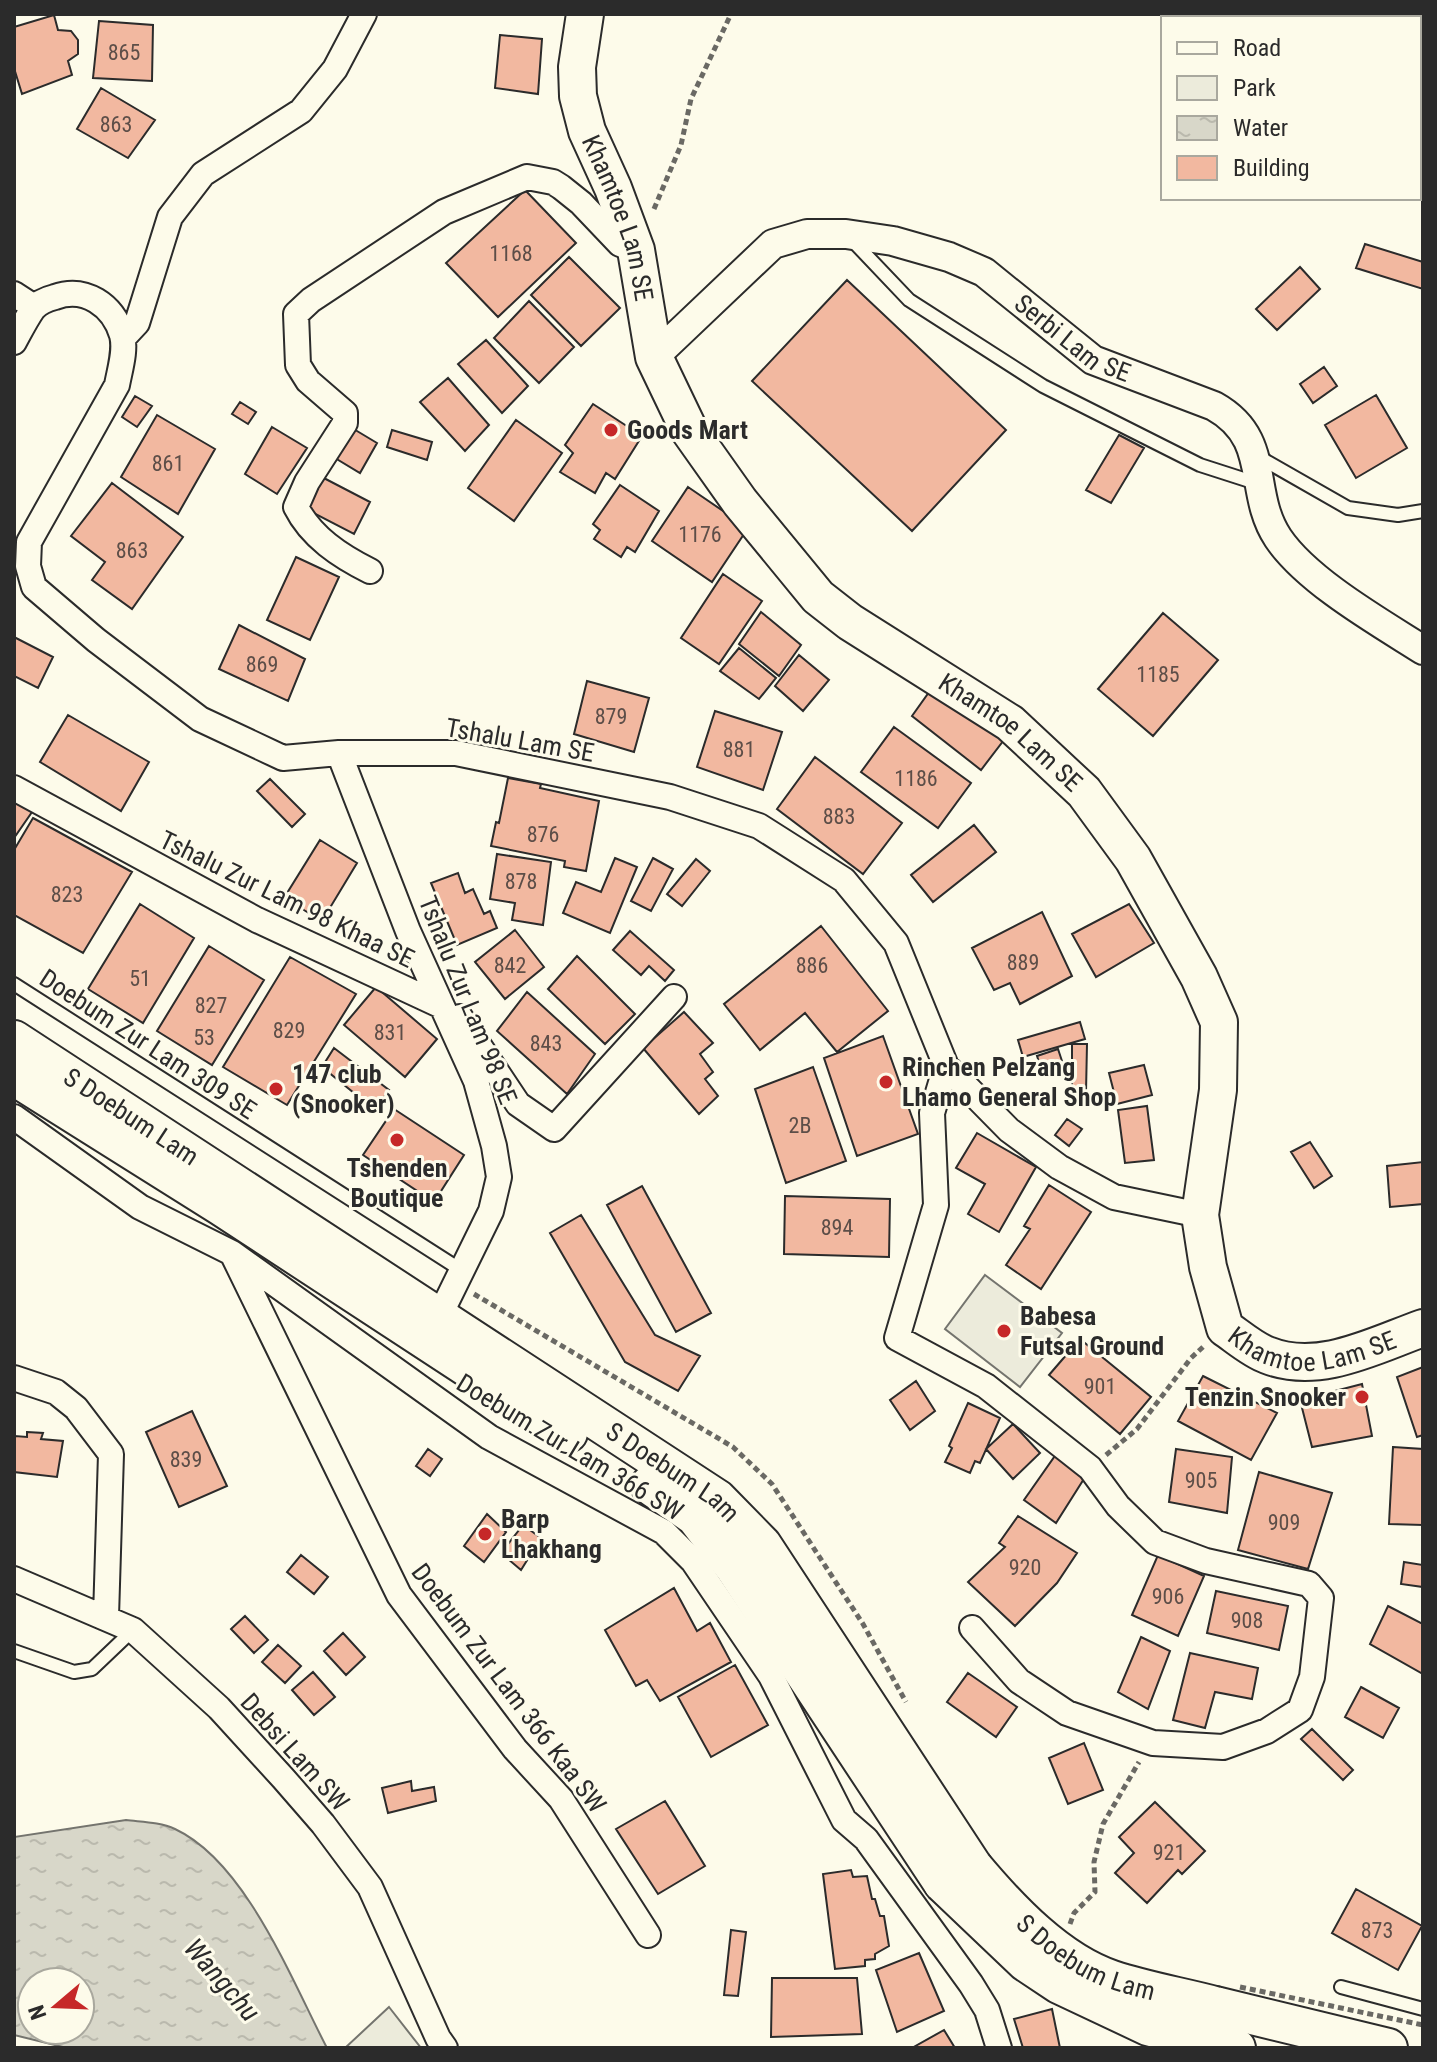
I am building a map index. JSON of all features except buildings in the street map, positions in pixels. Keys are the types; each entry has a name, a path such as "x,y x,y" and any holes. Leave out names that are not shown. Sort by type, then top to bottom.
{"highway":[{"name":"S Doebum Lam","path":"14,1040 717,1499 762,1545 777,1568 958,1875"},
{"name":"S Doebum Lam","path":"14,1076 221,1206 695,1516 958,1875 1026,1962 1059,1984 1148,2026 1388,2048"}],"main road":[{"name":"Khamtoe Lam SE","path":"585,14 577,67 578,96 587,131 636,250 654,357 689,430 740,502 818,597 850,622 1010,723 1084,792 1133,859 1199,977 1219,1022 1218,1090 1200,1215 1208,1267 1225,1328 1267,1355 1303,1362 1342,1358 1423,1328"}],"street":[{"path":"14,342 24,301 82,293 101,303 123,338 137,323 170,217 203,174 301,111 335,69 364,14"},
{"path":"370,571 349,560 311,531 296,507 307,482 345,423 345,413 308,381 298,365 296,314 311,300 444,212 527,177 553,182 561,187 620,244 636,250"},
{"name":"Serbi Lam SE","path":"654,357 773,244 807,234 846,234 893,241 949,257 984,272 1093,360 1231,415 1244,430 1254,455 1266,515 1279,540 1330,588 1423,650"},
{"name":"Tshalu Lam SE","path":"123,338 117,385 29,542 28,566 34,587 96,640 200,719 283,758 339,753 456,753 670,797 759,826 844,880 896,943 946,1066 1009,1130 1059,1167 1114,1197 1200,1215"},
{"name":"Tshalu Zur Lam 98 SE","path":"339,753 424,966 480,1093 499,1177 491,1211 439,1317"},
{"name":"Tshalu Zur Lam 98 Khaa SE","path":"14,788 257,920 442,1006"},
{"path":"424,966 518,1104 554,1129 674,997"},
{"path":"946,1066 932,1113 936,1205 897,1338 986,1386 1090,1468 1118,1506 1155,1542 1206,1561 1309,1584 1321,1598 1312,1677 1300,1710 1267,1731 1223,1747 1153,1743 1067,1713 1019,1681 972,1628"},
{"name":"Doebum Zur Lam 366 SW","path":"14,1117 140,1207 232,1253 489,1437 664,1532 693,1561 771,1676 844,1820 866,1839 971,1984 987,2010 999,2048"},
{"name":"Doebum Zur Lam 366 Kaa SW","path":"232,1253 399,1595 515,1749 561,1799 648,1935"},
{"path":"14,1378 56,1392 76,1408 111,1454 106,1617"},
{"name":"Debsi Lam SW","path":"14,1579 133,1630 219,1708 332,1836 370,1887 445,2048"}],"lane":[{"path":"846,234 909,300 1043,386 1200,465 1262,485"},
{"path":"1254,455 1348,508 1398,515 1423,511"},
{"name":"Doebum Zur Lam 309 SE","path":"14,984 461,1270"},
{"path":"14,1651 74,1672 92,1669 133,1630"},
{"path":"1341,1987 1423,2009"}],"path":[{"path":"636,250 681,145 691,99 731,14"},
{"path":"1090,1468 1137,1429 1191,1358 1225,1328"},
{"path":"1069,1926 1074,1913 1095,1892 1094,1862 1103,1824 1153,1743"}],"green space":[{"name":"Babesa Futsal Ground","path":"985,1275 1062,1333 1020,1387 945,1329"},
{"path":"389,2007 421,2048 345,2048"}],"water":[{"name":"Wangchu","path":"126,1820 175,1829 200,1845 224,1868 264,1926 327,2048 59,2046 96,2046 96,1966 16,1966 14,2035 14,1837"}],"place":[{"name":"Goods Mart","path":"611,430"},
{"name":"Rinchen Pelzang Lhamo General Shop","path":"886,1082"},
{"name":"147 club (Snooker)","path":"276,1089"},
{"name":"Tshenden Boutique","path":"397,1140"},
{"name":"Babesa Futsal Ground","path":"1004,1331"},
{"name":"Tenzin Snooker","path":"1362,1397"},
{"name":"Barp Lhakhang","path":"485,1534"}]}
